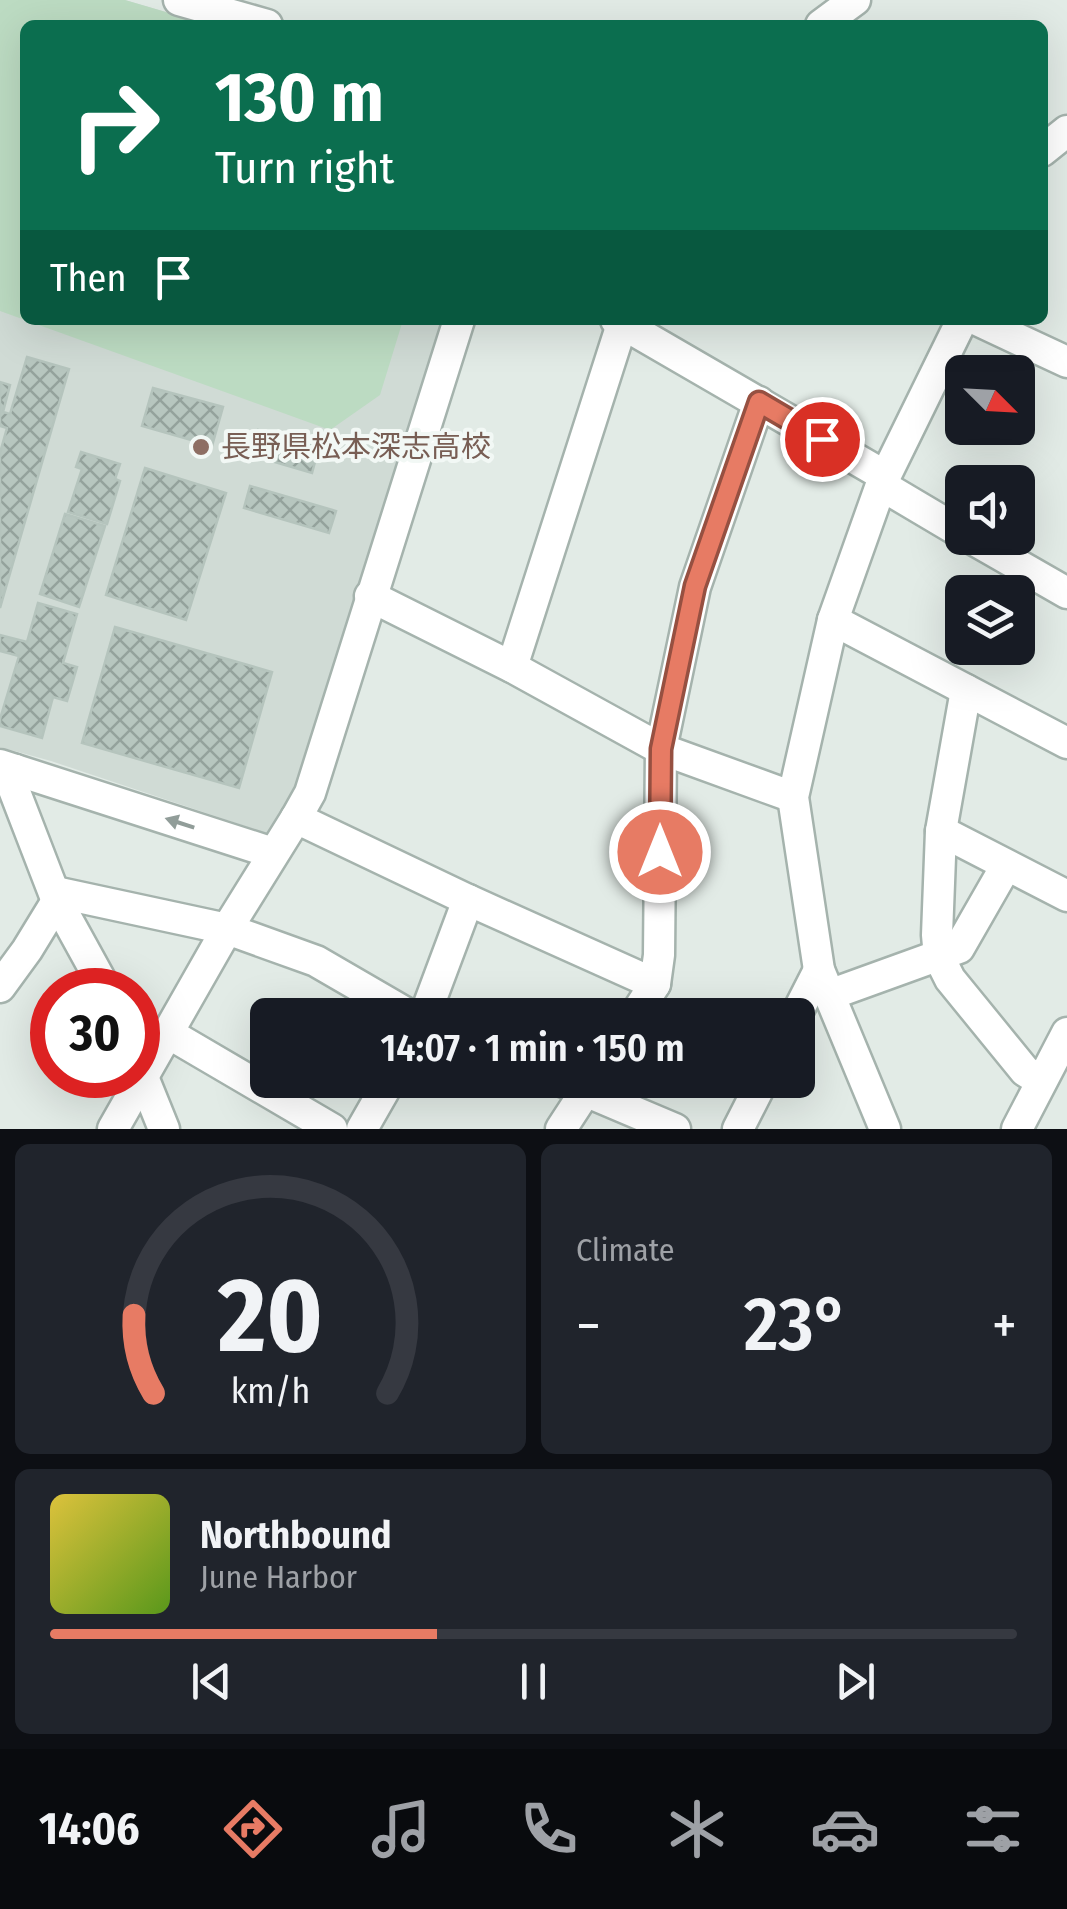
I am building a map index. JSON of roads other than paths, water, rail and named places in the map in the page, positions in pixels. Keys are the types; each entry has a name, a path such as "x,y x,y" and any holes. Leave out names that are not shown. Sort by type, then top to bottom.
{"street":[{"path":"179,0 250,20"},
{"path":"829,20 856,0"},
{"path":"160,1043 310,792 457,325"},
{"path":"512,667 618,325"},
{"path":"624,325 759,402 945,521"},
{"path":"885,1129 824,982 794,797 833,620 883,480 960,325"},
{"path":"989,325 1067,362"},
{"path":"647,998 656,984 659,956 661,749 695,586 759,402"},
{"path":"1001,555 1067,593"},
{"path":"370,596 512,667 661,749 794,797"},
{"path":"833,620 1067,744"},
{"path":"966,690 940,831 939,956 950,979 975,1010 1025,1071 1041,1082"},
{"path":"94,968 56,896 8,768 273,853"},
{"path":"296,818 656,984"},
{"path":"940,831 1067,896"},
{"path":"810,998 824,982 959,948 1006,866"},
{"path":"56,896 227,929 316,961 380,998"},
{"path":"0,987 27,950 56,896"},
{"path":"431,998 468,900"},
{"path":"168,1033 332,1129"},
{"path":"1017,1129 1067,1033"},
{"path":"114,1129 128,1098"},
{"path":"155,1098 164,1129"},
{"path":"362,1129 380,1098"},
{"path":"562,1129 574,1098"},
{"path":"610,1098 675,1129"},
{"path":"738,1129 754,1098"}],"place":[{"name":"長野県松本深志高校","path":"201,447"}]}
